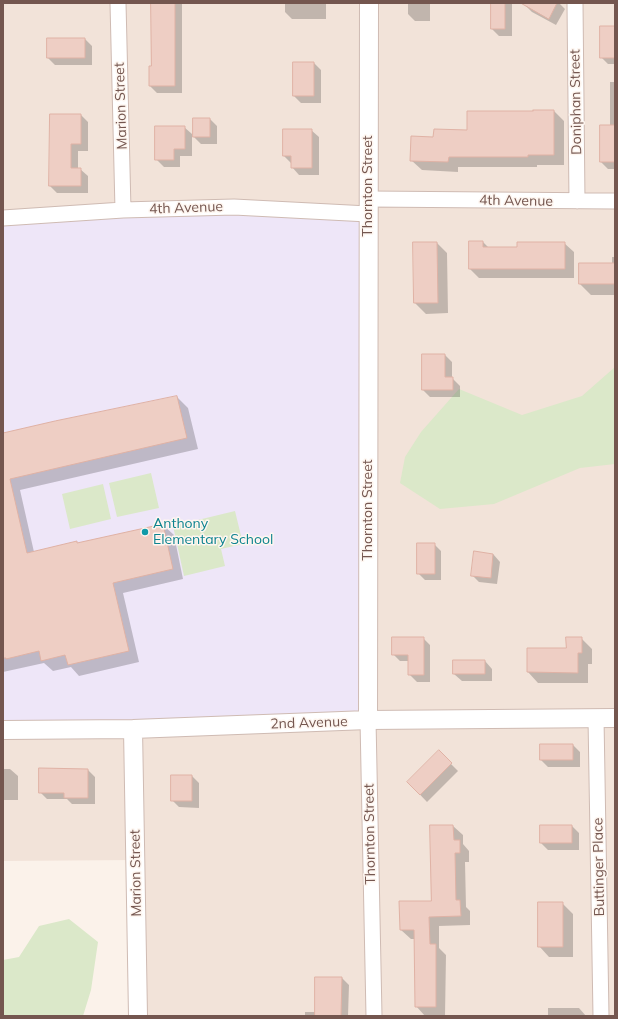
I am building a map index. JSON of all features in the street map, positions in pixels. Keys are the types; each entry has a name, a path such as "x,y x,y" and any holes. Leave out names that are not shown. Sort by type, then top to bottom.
{"street":[{"name":"Marion Street","path":"118,3 124,210"},
{"name":"Thornton Street","path":"369,3 368,720 374,1016"},
{"name":"Doniphan Street","path":"575,3 577,201"},
{"name":"4th Avenue","path":"3,218 124,210 234,207 368,207 577,201 615,202"},
{"name":"Buttinger Place","path":"596,718 602,1016"},
{"name":"2nd Avenue","path":"3,730 134,729 368,720 615,718"},
{"name":"Marion Street","path":"134,729 138,1016"}],"shaded area":[{"path":"3,3 615,3 615,1016 138,1016 136,860 3,861"},
{"path":"124,210 368,214 368,720 3,730 3,218"}],"green space":[{"path":"615,367 615,464 580,468 494,504 440,509 400,483 405,457 421,432 459,389 522,415 582,396"},
{"path":"151,473 159,508 117,517 109,483"},
{"path":"103,484 111,519 70,529 62,494"},
{"path":"235,511 243,544 221,549 225,566 184,576 173,526"},
{"path":"69,919 98,942 91,990 83,1016 3,1016 3,960 19,957 39,926"}],"building":[{"path":"151,3 175,3 175,86 149,86 149,66 151,66"},
{"path":"491,3 505,3 505,29 491,29"},
{"path":"521,3 557,3 549,19"},
{"path":"600,26 615,26 615,58 600,58"},
{"path":"47,38 85,38 85,58 47,58"},
{"path":"293,62 314,62 314,96 293,96"},
{"path":"554,110 554,155 528,155 528,157 449,157 448,162 410,161 411,136 433,137 434,129 467,130 467,111"},
{"path":"50,114 81,114 81,144 71,144 71,168 81,168 81,186 49,186"},
{"path":"193,118 210,118 210,137 193,137"},
{"path":"600,125 615,125 615,162 600,162"},
{"path":"155,126 185,126 185,149 174,149 174,160 155,160"},
{"path":"283,129 312,129 312,168 291,168 291,156 283,156"},
{"path":"469,241 483,241 483,247 517,247 517,242 565,242 565,269 469,269"},
{"path":"413,242 437,242 438,303 414,303"},
{"path":"579,263 615,263 615,284 579,284"},
{"path":"422,354 445,354 445,377 453,377 453,390 422,390"},
{"name":"Anthony Elementary School","path":"177,396 187,438 10,479 27,553 77,541 77,543 163,524 173,569 113,583 129,651 68,665 65,655 41,661 39,651 6,659 3,658 3,433"},
{"path":"417,543 435,543 435,574 417,574"},
{"path":"474,551 493,554 491,578 471,576"},
{"path":"392,637 424,637 424,675 408,675 408,655 392,655"},
{"path":"566,637 582,637 582,653 578,653 578,673 527,672 527,648 566,648"},
{"path":"453,660 485,660 485,674 453,674"},
{"path":"540,744 573,744 573,760 540,760"},
{"path":"439,750 452,763 420,795 407,782"},
{"path":"39,768 88,769 88,798 64,798 64,793 39,793"},
{"path":"171,775 192,775 192,801 171,801"},
{"path":"430,825 453,825 454,840 460,840 460,853 455,853 456,900 460,900 461,916 429,917 430,944 436,944 436,1007 415,1007 414,930 400,930 399,901 431,901"},
{"path":"540,825 572,825 572,843 540,843"},
{"path":"538,902 563,902 563,947 538,947"},
{"path":"315,977 342,977 341,1016 315,1016"}],"place":[{"name":"Anthony Elementary School","path":"145,532"}]}
